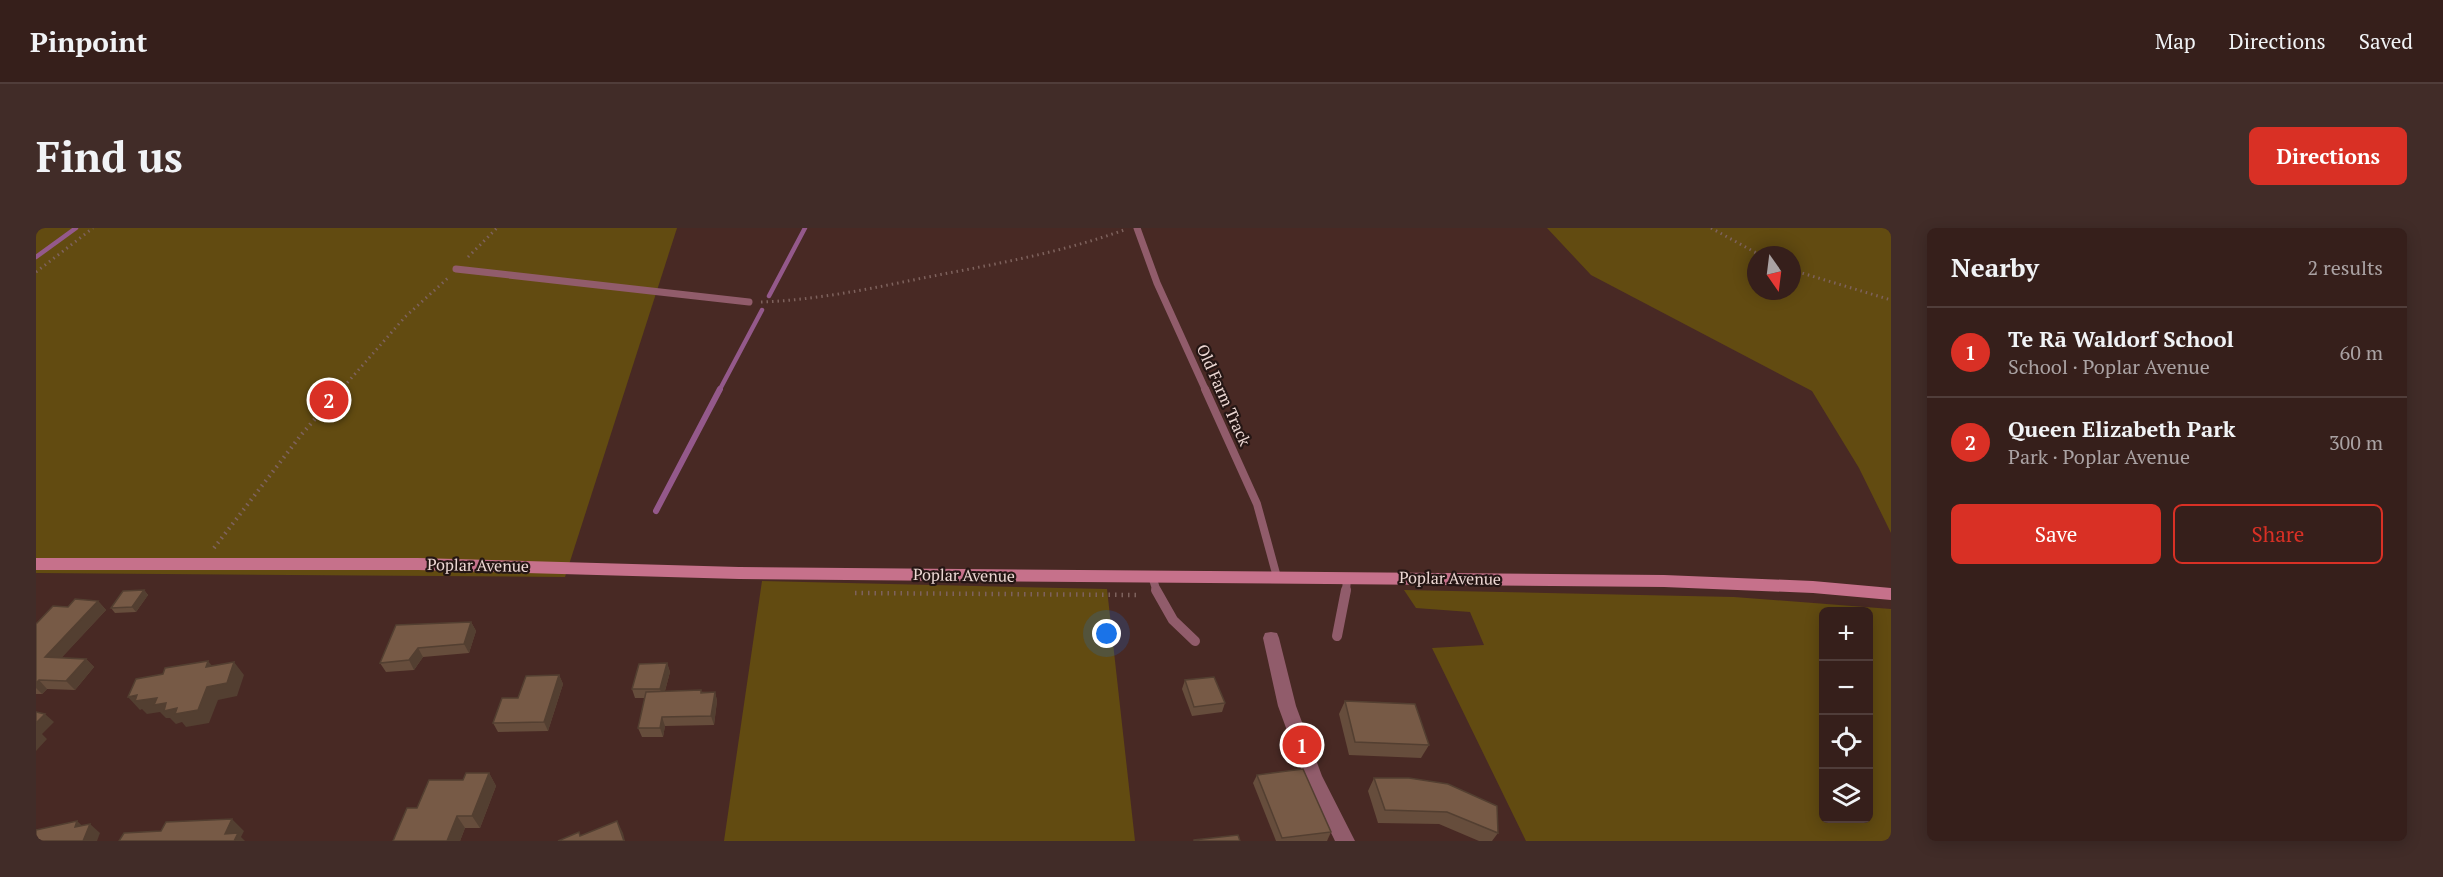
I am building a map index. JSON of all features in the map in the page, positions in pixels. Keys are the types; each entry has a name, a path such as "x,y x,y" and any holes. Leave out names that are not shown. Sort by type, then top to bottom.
{"main road":[{"name":"Poplar Avenue","path":"36,564 515,566 739,573 1685,581 1813,587 1891,594"}],"street":[{"path":"1271,638 1287,706 1313,777 1344,841"}],"lane":[{"name":"Old Farm Track","path":"1137,228 1157,283 1257,504 1277,577"},
{"path":"456,269 749,302"},
{"path":"1152,576 1155,594 1180,629 1195,641"},
{"path":"1337,636 1346,596 1347,577"}],"path":[{"path":"36,272 93,228"},
{"path":"203,563 301,435 405,317 497,228"},
{"path":"749,302 795,301 850,293 1028,257 1094,240 1129,228"},
{"path":"1711,228 1747,248"},
{"path":"1801,273 1891,300"}],"shaded area":[{"path":"36,228 677,228 565,577 36,573"},
{"path":"1547,228 1891,228 1891,533 1859,468 1812,391 1591,275"},
{"path":"762,581 1107,589 1135,841 724,841"},
{"path":"1404,590 1734,597 1865,607 1819,607 1819,823 1873,823 1873,608 1891,609 1891,841 1526,841 1432,648 1484,645 1470,612 1416,608"}],"building":[{"path":"144,590 132,607 111,608 123,591"},
{"path":"75,599 98,601 45,657 86,659 66,681 39,680 36,683 36,624 53,606 68,607"},
{"path":"471,622 464,644 418,648 409,660 380,663 396,625"},
{"path":"208,661 206,667 234,662 227,683 207,687 198,710 175,714 177,708 164,711 166,703 154,705 157,698 135,701 137,695 128,697 136,679 163,674 165,668"},
{"path":"667,663 660,689 632,689 639,664"},
{"path":"559,675 544,722 493,723 502,698 518,698 526,676"},
{"path":"1214,677 1225,703 1194,707 1185,680"},
{"path":"701,690 701,693 715,692 711,716 662,717 660,728 638,728 646,692"},
{"path":"1345,701 1415,704 1429,745 1355,742"},
{"path":"36,712 45,714 36,723"},
{"path":"1303,769 1331,832 1282,838 1257,775"},
{"path":"466,773 489,773 472,816 457,816 447,841 393,841 407,808 417,808 429,780 463,780"},
{"path":"1374,778 1409,778 1448,784 1497,806 1498,833 1447,812 1385,810"},
{"path":"232,819 225,834 238,833 234,841 119,841 124,833 161,831 166,822"},
{"path":"77,821 75,827 90,824 83,841 36,841 36,830"},
{"path":"617,821 624,841 558,841 579,832 580,836"},
{"path":"1238,835 1240,841 1194,841 1194,840"}],"waterway":[{"path":"36,257 76,228"},
{"path":"769,296 805,228"},
{"path":"719,391 762,310"},
{"path":"656,511 720,389"}],"place":[{"name":"Queen Elizabeth Park","path":"329,400"},
{"name":"Te Rā Waldorf School","path":"1302,745"}]}
